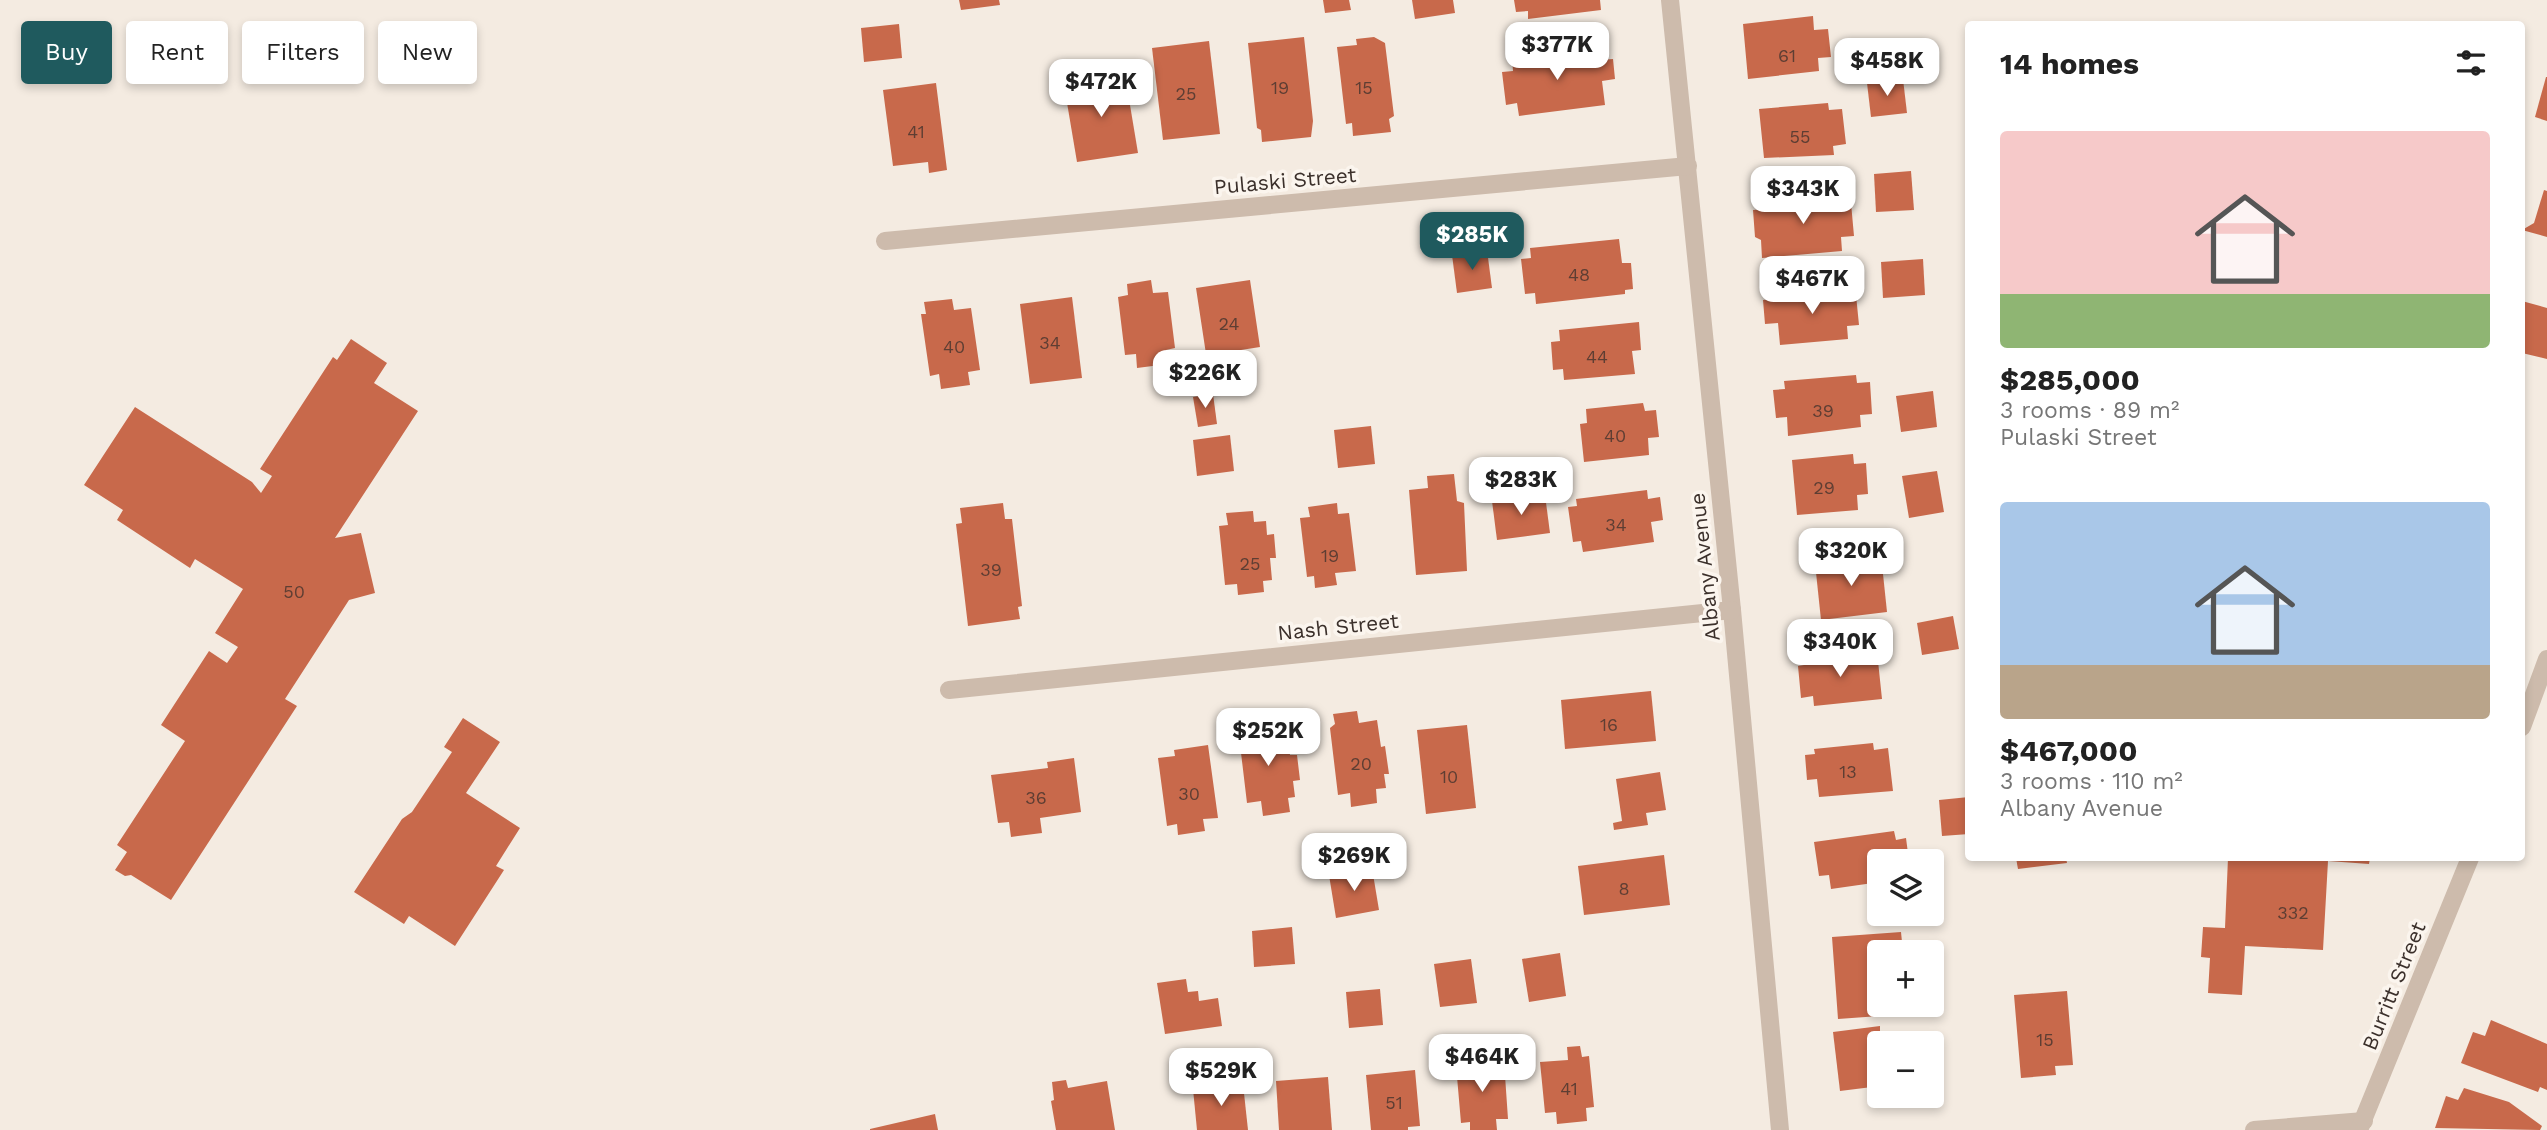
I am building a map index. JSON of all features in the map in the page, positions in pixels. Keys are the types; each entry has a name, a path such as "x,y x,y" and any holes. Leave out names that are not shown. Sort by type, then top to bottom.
{"street":[{"name":"Albany Avenue","path":"1670,0 1732,610 1780,1130"},
{"name":"Pulaski Street","path":"885,241 1688,166"},
{"name":"Nash Street","path":"949,690 1732,610"},
{"path":"2525,719 2547,659"},
{"name":"Burritt Street","path":"2361,1125 2469,861"},
{"path":"2254,1130 2361,1125"}],"building":[{"path":"959,0 999,0 1000,5 961,10"},
{"path":"1323,0 1349,0 1351,10 1325,13"},
{"path":"1412,0 1453,0 1455,13 1415,19"},
{"path":"1514,0 1600,0 1601,10 1528,19 1528,11 1516,12"},
{"path":"1813,16 1814,30 1828,29 1831,57 1818,58 1819,71 1748,79 1743,24"},
{"path":"899,24 902,58 864,62 861,28"},
{"path":"1304,37 1313,121 1311,137 1262,142 1261,130 1257,128 1248,43"},
{"path":"1374,37 1385,43 1394,116 1389,119 1391,132 1353,136 1352,123 1346,124 1337,47 1357,45 1356,39"},
{"path":"1209,41 1220,134 1163,140 1152,48"},
{"path":"1599,49 1600,60 1613,59 1615,79 1602,81 1605,105 1519,116 1517,103 1506,105 1502,72 1513,71 1512,58"},
{"path":"1125,75 1138,153 1077,162 1064,85"},
{"path":"2547,77 2547,121 2535,117"},
{"path":"1903,79 1907,113 1871,117 1867,83"},
{"path":"936,83 947,170 929,173 928,162 893,166 883,90"},
{"path":"1828,103 1829,110 1842,109 1846,144 1833,146 1834,155 1764,158 1759,109"},
{"path":"1911,171 1914,210 1876,212 1874,174"},
{"path":"2544,190 2547,191 2547,237 2525,231 2534,223"},
{"path":"1838,196 1838,204 1851,203 1854,236 1841,237 1842,251 1762,258 1761,240 1755,237 1753,210 1766,209 1766,201"},
{"path":"1619,239 1622,263 1631,263 1633,289 1625,290 1625,294 1536,304 1535,293 1525,294 1521,259 1531,258 1530,248"},
{"path":"1487,250 1492,288 1457,293 1452,255"},
{"path":"1923,259 1925,295 1883,298 1881,262"},
{"path":"1151,280 1153,293 1168,292 1175,348 1166,350 1168,364 1137,368 1136,354 1125,355 1118,297 1128,295 1127,284"},
{"path":"1250,280 1260,347 1241,350 1243,363 1212,367 1210,354 1206,354 1196,288"},
{"path":"1844,288 1845,296 1856,295 1859,325 1847,326 1848,339 1780,345 1778,323 1765,324 1763,300 1776,299 1776,294"},
{"path":"1072,297 1082,378 1030,384 1020,304"},
{"path":"952,299 954,310 971,308 980,370 968,372 970,385 941,389 939,374 930,376 921,314 926,314 924,302"},
{"path":"2525,302 2547,308 2547,359 2525,354"},
{"path":"1639,322 1641,350 1632,351 1635,374 1564,380 1563,369 1553,370 1551,342 1560,341 1559,330"},
{"path":"351,339 387,363 374,383 418,411 335,538 361,533 375,593 349,600 285,699 297,706 171,900 131,875 125,876 115,870 127,852 117,845 185,741 161,725 209,651 227,663 238,647 215,633 243,589 195,559 190,568 117,520 123,510 84,485 135,407 252,482 261,493 272,476 260,469 333,357 337,360"},
{"path":"1856,375 1857,383 1870,382 1872,414 1860,415 1861,427 1788,436 1787,417 1776,418 1773,390 1785,389 1784,381"},
{"path":"1933,391 1937,427 1901,432 1896,396"},
{"path":"1213,394 1217,424 1198,427 1193,397"},
{"path":"1643,403 1645,411 1656,410 1659,437 1648,438 1649,455 1584,462 1580,424 1587,423 1586,409"},
{"path":"1371,426 1375,464 1338,468 1334,430"},
{"path":"1230,435 1234,471 1197,476 1193,440"},
{"path":"1853,454 1854,464 1866,463 1868,494 1857,495 1858,510 1797,515 1792,460"},
{"path":"1937,471 1944,512 1909,518 1902,476"},
{"path":"1454,474 1457,501 1464,503 1467,571 1416,575 1409,490 1428,488 1427,476"},
{"path":"1647,490 1648,499 1660,497 1663,520 1651,522 1654,542 1583,552 1581,541 1573,542 1568,507 1577,506 1576,499"},
{"path":"1545,495 1550,533 1497,540 1492,501"},
{"path":"1003,503 1005,519 1012,519 1022,606 1018,607 1020,619 968,626 956,524 962,523 960,508"},
{"path":"1337,503 1338,514 1349,513 1356,571 1335,573 1337,585 1315,588 1314,576 1307,577 1300,518 1310,517 1308,507"},
{"path":"1253,511 1254,522 1266,521 1267,535 1274,534 1276,558 1270,558 1272,580 1263,581 1264,592 1238,595 1237,584 1225,585 1219,526 1228,525 1226,513"},
{"path":"1881,555 1887,612 1821,620 1815,563"},
{"path":"1953,616 1959,649 1922,655 1917,623"},
{"path":"1867,652 1868,661 1878,661 1882,699 1814,706 1813,696 1801,698 1798,666 1810,664 1809,658"},
{"path":"1651,691 1656,741 1565,749 1561,700"},
{"path":"1357,711 1359,723 1377,720 1381,747 1385,746 1389,774 1384,774 1386,788 1376,789 1377,803 1351,807 1350,793 1338,795 1330,728 1335,724 1333,714"},
{"path":"463,718 500,742 466,793 520,828 496,866 504,870 455,946 409,916 404,924 354,892 402,819 412,812 452,752 444,747"},
{"path":"1269,719 1270,733 1287,730 1290,755 1297,755 1300,780 1293,781 1295,797 1288,798 1290,812 1263,816 1261,801 1247,803 1239,736 1248,735 1246,722"},
{"path":"1467,725 1476,808 1426,814 1417,730"},
{"path":"1873,743 1874,750 1888,748 1893,791 1819,797 1817,779 1807,780 1805,755 1815,754 1814,749"},
{"path":"1208,745 1218,818 1203,819 1205,831 1178,835 1177,824 1167,826 1158,758 1175,756 1174,750"},
{"path":"1074,758 1081,812 1040,818 1042,833 1011,837 1009,822 998,823 991,775 1048,768 1047,762"},
{"path":"1660,772 1666,810 1646,813 1648,825 1614,830 1613,823 1622,821 1616,779"},
{"path":"1965,797 1965,834 1942,836 1939,800"},
{"path":"1894,831 1896,840 1906,838 1907,849 1867,849 1867,884 1831,889 1829,875 1819,876 1814,842"},
{"path":"1664,855 1670,905 1584,915 1578,866"},
{"path":"2017,861 2067,863 2018,869"},
{"path":"2228,861 2328,861 2323,950 2245,946 2242,995 2208,993 2210,958 2201,957 2203,927 2225,928"},
{"path":"2328,861 2370,861 2369,864"},
{"path":"1372,868 1379,910 1336,918 1329,875"},
{"path":"1292,927 1295,964 1254,967 1252,931"},
{"path":"1901,932 1902,940 1867,940 1867,1017 1838,1019 1832,937"},
{"path":"1560,953 1566,996 1529,1002 1522,959"},
{"path":"1471,959 1477,1003 1440,1007 1434,964"},
{"path":"1186,979 1188,992 1198,991 1199,1001 1218,998 1222,1026 1165,1034 1157,983"},
{"path":"1380,989 1383,1025 1349,1028 1346,992"},
{"path":"2067,991 2073,1065 2055,1066 2056,1075 2021,1078 2014,995"},
{"path":"2491,1020 2547,1044 2547,1090 2540,1087 2538,1092 2461,1063 2473,1032 2485,1036"},
{"path":"1880,1026 1880,1031 1867,1031 1867,1088 1840,1091 1833,1032"},
{"path":"1580,1046 1582,1057 1589,1056 1594,1107 1586,1108 1587,1121 1557,1124 1556,1112 1545,1113 1540,1062 1568,1060 1567,1047"},
{"path":"1504,1061 1508,1119 1496,1119 1497,1130 1470,1130 1470,1122 1461,1123 1456,1065"},
{"path":"1415,1070 1420,1126 1408,1127 1408,1130 1371,1130 1366,1075"},
{"path":"1328,1077 1332,1130 1279,1130 1276,1081"},
{"path":"1066,1080 1068,1088 1107,1081 1115,1130 1056,1130 1051,1101 1054,1100 1052,1082"},
{"path":"1243,1084 1248,1130 1197,1130 1193,1089"},
{"path":"2464,1088 2509,1102 2542,1126 2540,1130 2435,1128 2446,1096 2458,1100"},
{"path":"935,1114 938,1130 870,1130 870,1129"}]}
